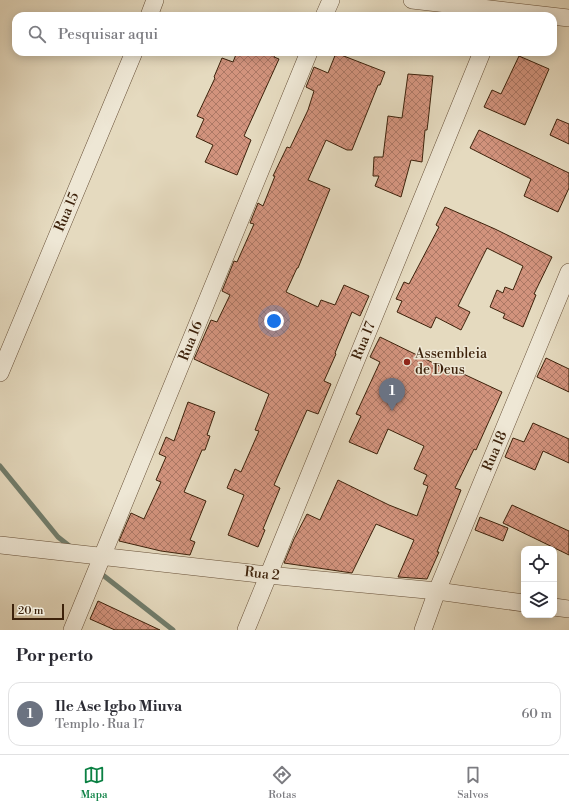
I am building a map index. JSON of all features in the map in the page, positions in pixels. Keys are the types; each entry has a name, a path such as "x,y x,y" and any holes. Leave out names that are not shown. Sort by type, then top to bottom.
{"street":[{"path":"150,12 155,0"},
{"path":"326,12 331,0"},
{"path":"412,0 522,12"},
{"path":"557,16 569,18"},
{"name":"Rua 15","path":"0,373 132,56"},
{"name":"Rua 16","path":"72,630 307,56"},
{"name":"Rua 17","path":"246,630 480,56"},
{"name":"Rua 18","path":"422,630 569,272"},
{"name":"Rua 2","path":"0,545 268,575 437,591 521,603"},
{"path":"557,607 569,609"}],"building":[{"path":"235,56 274,56 279,59 244,136 251,140 237,175 205,162 213,145 196,137 204,119 197,116 215,78 214,77 222,58 233,62"},
{"path":"335,56 344,56 385,72 380,85 378,85 352,150 347,150 326,140 308,180 330,189 298,268 286,292 318,307 321,300 335,305 344,285 369,296 360,316 352,312 324,381 331,384 318,414 307,410 274,485 280,488 263,529 265,530 258,547 228,535 244,495 227,488 235,469 241,472 259,431 255,430 269,394 194,359 211,320 217,322 230,295 222,291 234,261 237,262 254,224 250,223 258,203 263,206 275,176 273,176 287,147 290,148 308,110 314,91 306,87 314,67 328,73"},
{"path":"519,56 549,69 525,125 484,107 492,90 501,94"},
{"path":"408,74 433,76 422,162 411,160 401,197 375,186 379,176 373,176 374,157 383,157 388,116 402,118"},
{"path":"557,119 569,124 569,144 550,135"},
{"path":"479,130 569,173 569,188 558,212 524,196 531,179 470,148"},
{"path":"445,207 495,229 552,257 534,294 536,295 523,327 503,318 505,314 490,307 497,290 503,293 505,287 513,290 523,266 487,248 458,306 470,312 461,330 436,317 431,328 397,312 402,301 396,299 404,282 409,284 439,227 436,225"},
{"path":"380,337 456,374 457,371 502,392 476,450 474,449 455,488 461,490 437,552 439,552 427,579 398,577 414,540 376,524 352,573 284,563 307,514 320,520 338,480 389,505 417,516 428,486 423,484 427,475 414,469 424,446 388,429 377,454 349,442 361,416 356,414 380,362 370,357"},
{"path":"546,358 569,369 569,392 537,377"},
{"path":"188,402 215,412 207,435 210,436 205,450 202,450 184,492 206,501 190,540 195,542 190,555 161,551 119,541 131,513 144,519 161,482 156,480 166,457 159,454 166,437 174,441"},
{"path":"533,423 569,439 569,463 543,451 535,470 505,457 513,438 524,442"},
{"path":"512,505 569,531 569,555 557,549 557,546 550,546 503,523"},
{"path":"480,517 508,528 503,541 475,530"},
{"path":"98,601 160,630 115,630 90,619"}],"waterway":[{"path":"0,466 58,537 72,548"},
{"path":"99,572 173,630"}],"place":[{"name":"Assembleia de Deus","path":"407,362"},
{"name":"Ile Ase Igbo Miuva","path":"392,411"}]}
